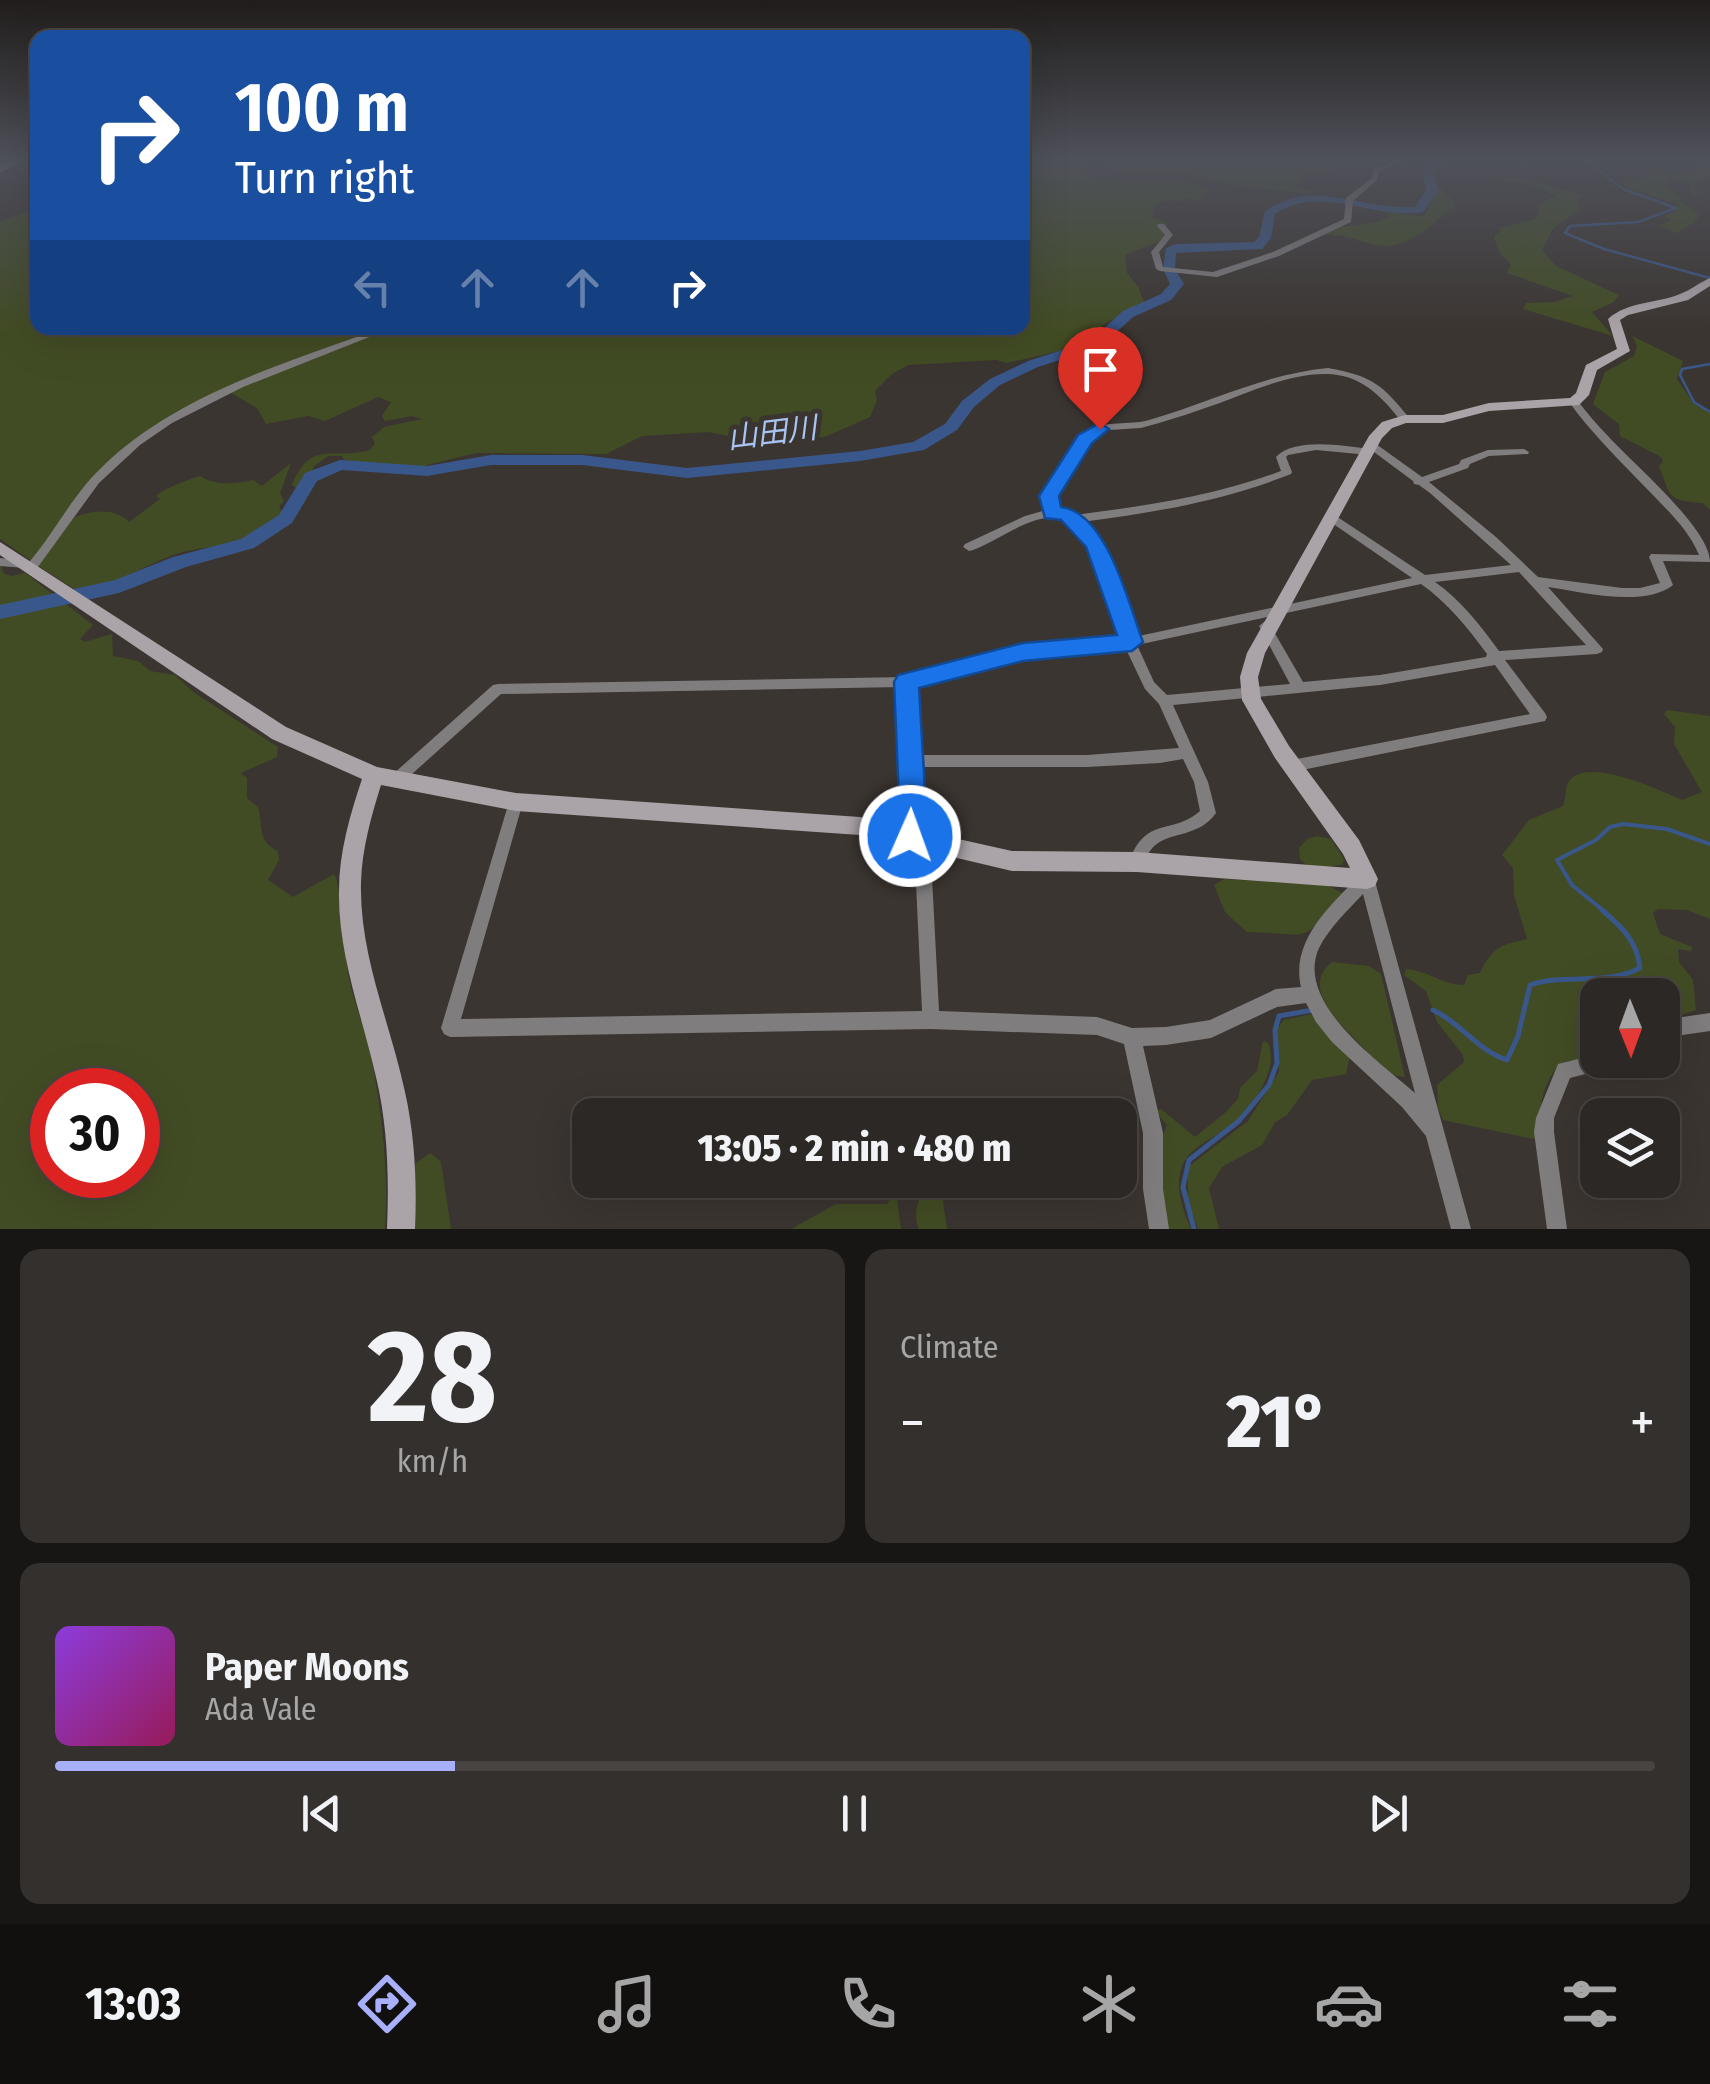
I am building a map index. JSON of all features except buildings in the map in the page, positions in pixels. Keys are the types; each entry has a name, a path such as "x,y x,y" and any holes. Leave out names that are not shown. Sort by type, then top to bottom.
{"main road":[{"path":"1367,879 1341,833 1292,766 1249,692 1252,663 1264,624 1281,612 1388,425 1405,420 1443,419 1489,407 1574,402 1582,395 1592,368 1624,351 1614,319 1705,284"},
{"path":"0,547 278,734 385,777 516,802 828,823 916,838 1012,861 1137,862 1367,879"},
{"path":"385,777 356,828 350,896 363,980 390,1080 404,1185 401,1229"}],"street":[{"path":"1162,226 1169,235 1155,252 1156,264 1176,272 1214,275 1276,254 1348,217"},
{"path":"0,562 29,566 94,481 158,428 204,400 370,335"},
{"path":"1052,513 1051,489 1088,436 1110,425 1140,425 1197,409 1263,382 1321,370 1344,371 1385,394 1405,420"},
{"path":"1535,581 1611,590 1659,589 1668,585 1655,557 1707,560 1690,532 1588,424 1574,402"},
{"path":"1074,519 1113,517 1145,506 1195,502 1287,472 1282,454 1328,447 1371,449 1464,515 1535,581 1597,649 1493,658 1398,678 1164,702"},
{"path":"1418,482 1488,453 1524,452"},
{"path":"969,547 1002,529 1064,512 1096,544 1132,642 1201,782 1206,817 1157,833 1140,848 1137,862"},
{"path":"1292,766 1540,717 1493,658 1469,620 1428,579 1333,518"},
{"path":"1281,612 1428,579 1521,568"},
{"path":"385,777 498,689 906,682 1023,652 1264,624 1300,689"},
{"path":"906,682 931,1020"},
{"path":"912,761 1087,762 1110,757 1146,760 1186,753"},
{"path":"516,802 450,1028 931,1020 1097,1026 1132,1037 1192,1034 1276,998 1312,994"},
{"path":"1367,879 1310,950 1307,980 1343,1042 1412,1102 1434,1130"},
{"path":"1367,879 1461,1229"},
{"path":"1680,1026 1710,1022"},
{"path":"1132,1037 1153,1133 1152,1189 1160,1229"},
{"path":"1557,1229 1545,1118 1564,1070 1580,1067"}],"green space":[{"path":"30,217 30,335 1030,335 1030,217 1152,217 1166,222 1168,235 1125,255 1127,273 1145,304 1108,322 1073,348 1007,363 996,360 908,365 875,391 877,400 870,417 827,436 800,442 748,440 708,432 642,436 606,454 476,453 427,465 413,474 368,470 345,462 342,456 328,456 314,466 307,485 296,488 292,485 299,470 315,456 370,450 375,443 372,437 384,427 422,419 412,416 385,421 382,416 391,402 378,397 325,421 308,416 266,424 257,408 226,390 165,421 117,458 30,560 0,539 0,222"},
{"path":"1389,217 1441,217 1422,232 1392,246 1321,235 1340,228"},
{"path":"1569,217 1553,229 1542,250 1556,266 1619,295 1614,302 1592,312 1613,336 1523,309 1526,303 1555,302 1573,296 1507,273 1511,264 1499,252 1494,236 1501,231 1499,228 1536,219"},
{"path":"1666,217 1698,217 1676,233 1658,226 1672,220"},
{"path":"1632,336 1683,361 1677,379 1692,401 1710,413 1710,510 1703,503 1672,495 1659,466 1661,457 1620,436 1619,424 1593,404 1605,372 1634,356 1637,346"},
{"path":"291,463 280,493 284,501 279,507 282,511 275,524 251,539 176,554 82,594 37,565 75,517 104,512 129,522 160,499 156,496 159,493 190,479 200,476 226,483 253,480 262,486"},
{"path":"0,559 3,573 25,573 93,625 80,639 85,642 112,634 113,656 138,661 150,671 175,675 193,692 278,747 277,757 241,773 247,778 247,798 258,807 264,838 278,851 279,860 268,880 293,897 334,874 337,881 349,979 376,1081 384,1145 385,1229 0,1229"},
{"path":"1667,710 1710,716 1710,919 1687,910 1658,909 1653,913 1660,934 1692,947 1691,951 1678,949 1679,962 1693,980 1696,1010 1680,1018 1680,978 1580,978 1580,1060 1565,1062 1552,1074 1540,1107 1540,1136 1533,1139 1443,1120 1437,1085 1464,1062 1463,1055 1437,1022 1426,991 1404,975 1406,969 1464,985 1468,975 1480,973 1498,949 1527,939 1514,895 1513,868 1502,855 1529,820 1563,806 1568,783 1577,775 1590,772 1623,777 1682,800 1702,792 1674,744 1675,727 1664,714"},
{"path":"1307,839 1331,839 1344,859 1342,865 1310,868 1300,859 1299,848"},
{"path":"1224,879 1327,885 1344,894 1319,923 1303,934 1247,932 1225,912 1214,885"},
{"path":"1332,962 1369,966 1381,974 1405,1077 1390,1073 1378,1063 1325,1003 1320,982"},
{"path":"1316,1013 1350,1055 1346,1074 1312,1080 1287,1115 1275,1122 1262,1145 1222,1167 1209,1188 1219,1229 1198,1229 1188,1202 1188,1167 1248,1121 1279,1072 1276,1030 1284,1020"},
{"path":"1263,1041 1268,1043 1271,1053 1259,1093 1233,1124 1202,1144 1184,1162 1179,1178 1180,1196 1191,1229 1165,1229 1160,1143 1167,1125 1155,1111 1161,1109 1195,1137 1238,1099 1240,1088 1257,1071"},
{"path":"430,1153 441,1162 451,1229 415,1229 415,1164"},
{"path":"891,1198 897,1198 901,1229 791,1229 836,1204 887,1204"},
{"path":"920,1198 942,1198 947,1229 919,1229"}],"waterway":[{"name":"山田川","path":"0,612 119,586 180,562 247,544 286,519 311,477 340,465 427,471 491,460 582,460 687,473 860,456 918,446 951,427 968,404 995,382 1033,364 1095,344 1128,314 1166,297 1177,284 1169,269 1170,251 1258,246 1265,238 1268,217"},
{"path":"1651,217 1638,222 1570,226 1565,233 1604,249 1710,278"},
{"path":"1710,364 1682,369 1680,375 1694,402 1710,412"},
{"path":"1605,912 1572,885 1557,860 1596,840 1610,827 1623,824 1667,829 1710,844"},
{"path":"1433,1010 1507,1060 1518,1036 1530,985 1614,977 1640,968 1627,935 1602,910"},
{"path":"1194,1229 1183,1187 1189,1160 1239,1121 1269,1085 1277,1063 1275,1030 1279,1016 1313,1010"}],"route":[{"path":"910,836 914,824 906,682 1023,652 1132,642 1096,544 1067,514 1052,513 1049,496 1085,439 1100,429"}]}
